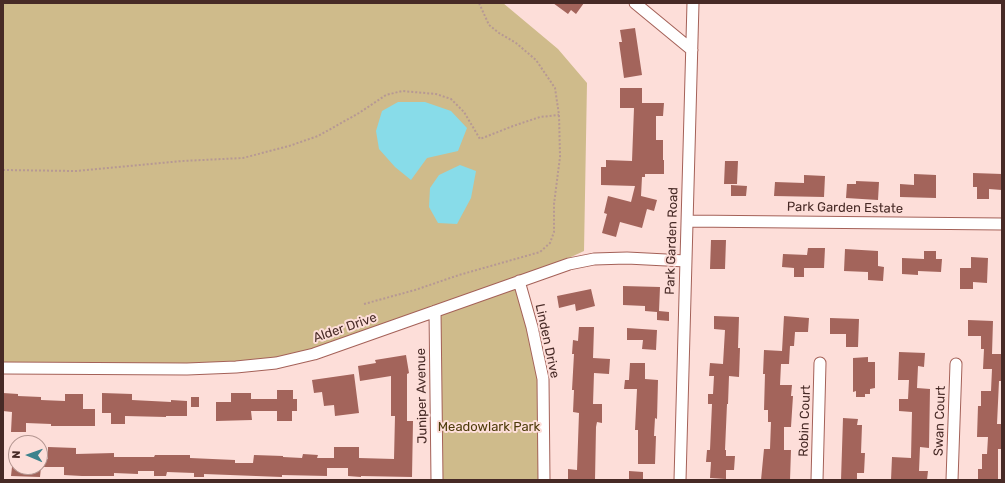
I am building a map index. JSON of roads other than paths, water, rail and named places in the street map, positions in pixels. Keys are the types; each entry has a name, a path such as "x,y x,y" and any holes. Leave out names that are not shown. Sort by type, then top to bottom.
{"street":[{"path":"635,3 692,50"},
{"name":"Park Garden Road","path":"680,480 693,3"},
{"name":"Park Garden Estate","path":"687,221 1002,224"},
{"name":"Alder Drive","path":"3,368 186,369 236,367 276,363 314,354 569,264 594,259 627,258 686,261"},
{"name":"Linden Drive","path":"519,281 532,327 543,379 544,480"},
{"name":"Juniper Avenue","path":"435,311 437,480"},
{"name":"Robin Court","path":"817,480 820,363"},
{"name":"Swan Court","path":"952,480 956,364"}],"water":[{"path":"398,102 425,102 451,111 467,128 458,151 427,158 411,180 395,167 379,149 376,131 382,111"},
{"path":"460,165 476,171 471,198 457,224 438,223 429,207 430,188 439,175"}],"park label":[{"name":"Meadowlark Park","path":"489,427"}]}
